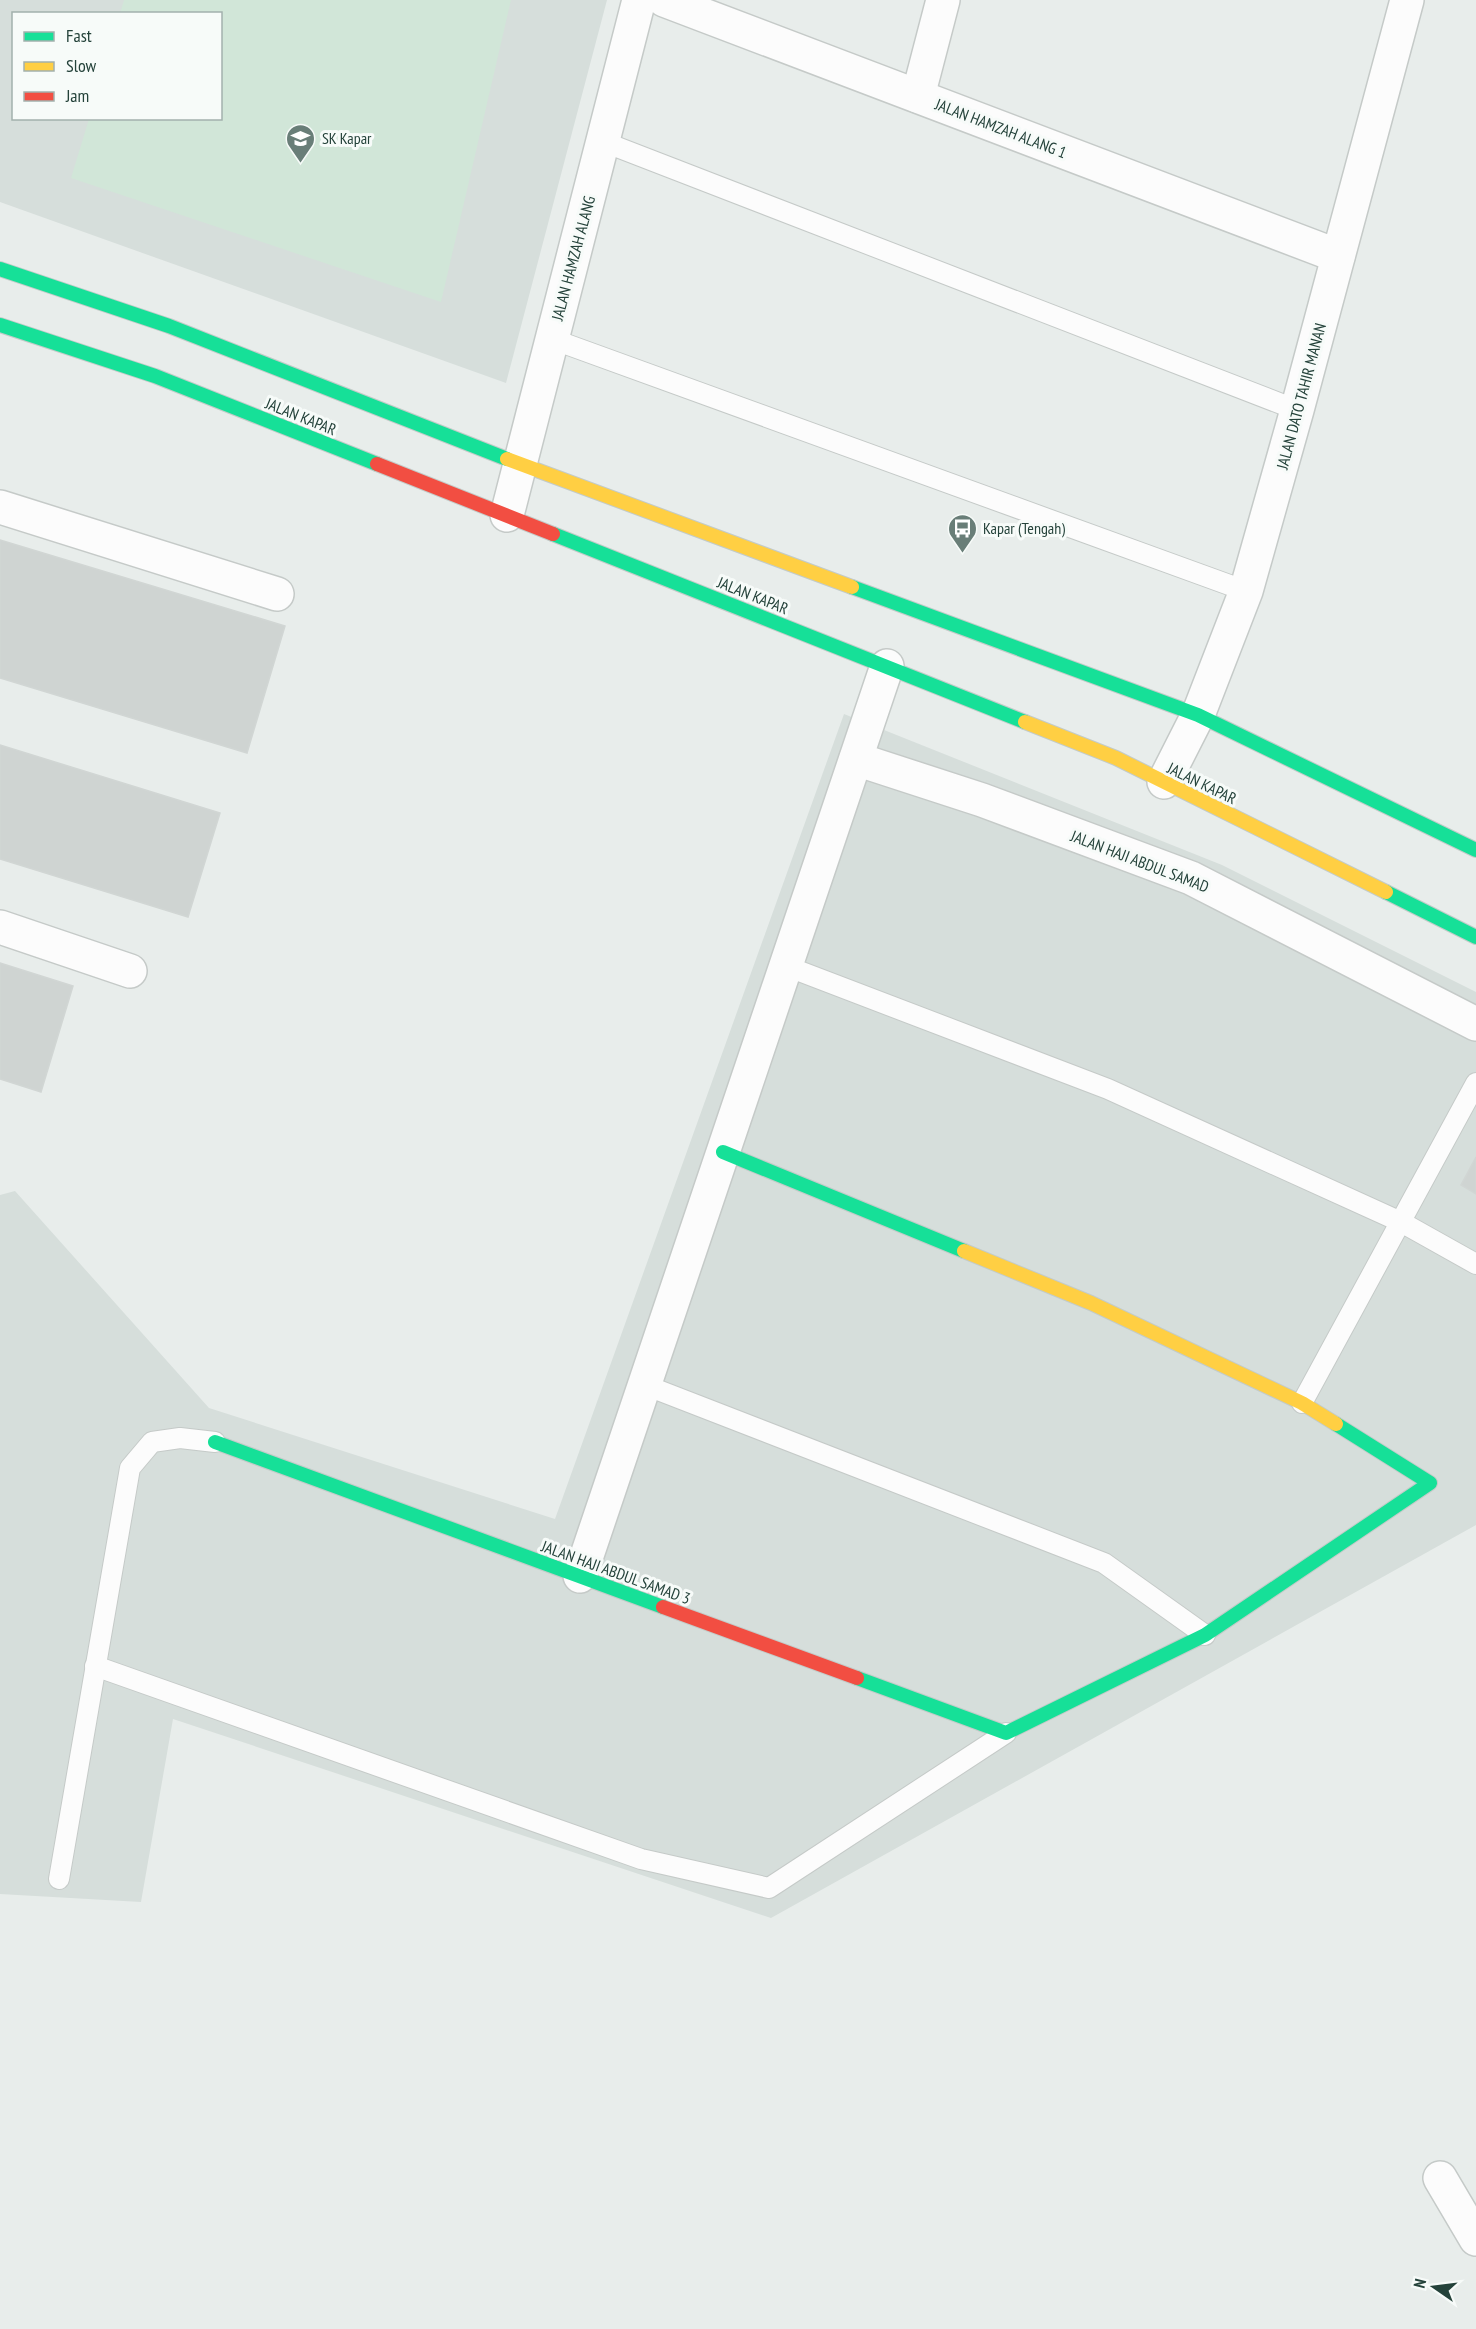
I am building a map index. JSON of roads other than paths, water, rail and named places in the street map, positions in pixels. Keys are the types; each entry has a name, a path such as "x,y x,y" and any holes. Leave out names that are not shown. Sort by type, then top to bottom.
{"main road":[{"path":"0,269 169,326 519,464 1198,715 1476,850"},
{"name":"JALAN KAPAR","path":"0,325 155,376 1116,758 1476,937"},
{"path":"723,1152 1091,1303 1302,1403 1430,1483 1205,1635 1006,1733"},
{"name":"JALAN HAJI ABDUL SAMAD 3","path":"215,1442 1006,1733"}],"street":[{"name":"JALAN HAMZAH ALANG","path":"507,515 639,0"},
{"name":"JALAN HAMZAH ALANG 1","path":"664,0 1338,256"},
{"path":"918,96 943,0"},
{"name":"JALAN DATO TAHIR MANAN","path":"1164,782 1198,715 1246,591 1407,0"},
{"path":"0,507 277,594"},
{"path":"580,1576 887,666"},
{"name":"JALAN HAJI ABDUL SAMAD","path":"856,759 982,800 1191,878 1476,1024"},
{"path":"0,927 130,971"},
{"path":"1440,2178 1476,2239"}],"lane":[{"path":"604,142 1297,410"},
{"path":"552,339 1246,591"},
{"path":"786,966 1108,1089 1401,1222 1476,1264"},
{"path":"1302,1403 1476,1083"},
{"path":"645,1385 1104,1563 1205,1635"},
{"path":"59,1879 130,1468 152,1442 180,1438 215,1442"},
{"path":"95,1666 640,1859 769,1888 1006,1733"}],"place":[{"name":"SK Kapar","path":"301,164"},
{"name":"Kapar (Tengah)","path":"962,554"}]}
